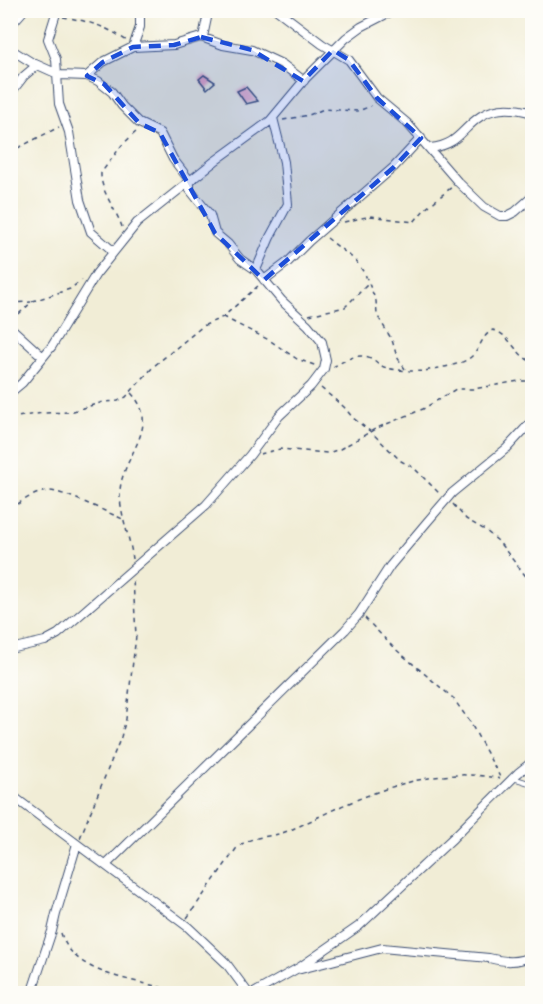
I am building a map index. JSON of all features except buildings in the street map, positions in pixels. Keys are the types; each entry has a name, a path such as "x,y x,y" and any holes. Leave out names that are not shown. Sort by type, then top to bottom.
{"street":[{"path":"10,26 24,10"},
{"path":"133,47 140,27 140,10"},
{"path":"203,37 207,18 205,10"},
{"path":"277,10 349,60 380,101 401,117 478,202 500,216 507,216 532,197"},
{"path":"10,393 43,357 96,274 137,223 273,120 303,81 333,50 361,27 394,10"},
{"path":"56,14 48,39 55,54 59,104 69,132 80,200 90,229 113,251"},
{"path":"87,76 103,62 133,47 174,45 203,37 224,45 252,50 282,64 303,81"},
{"path":"10,49 58,74 87,76 104,84 126,111 143,125 162,135 173,159 190,181 190,190 208,212 215,233 234,250 240,259 256,270 297,315 324,346 326,360 324,369 316,380 279,416 266,436 206,505 52,638 10,649"},
{"path":"10,94 24,76 37,65"},
{"path":"430,148 453,140 485,114 514,108 532,113"},
{"path":"256,270 288,204 284,162 273,120"},
{"path":"264,280 288,262 319,231 394,167 421,138"},
{"path":"10,327 43,357"},
{"path":"107,864 359,614 390,566 447,499 507,448 532,420"},
{"path":"230,993 248,993 295,970 346,936 532,762"},
{"path":"10,794 107,864 184,924 226,963 248,993"},
{"path":"32,993 77,844"},
{"path":"295,970 316,967 382,948 489,958 505,962 522,961 532,956"}],"lane":[{"path":"513,778 532,784"}],"path":[{"path":"56,14 97,24 119,35 133,47"},
{"path":"273,120 309,115 324,109 358,111 380,101"},
{"path":"10,152 57,130 64,116"},
{"path":"125,236 102,181 101,173 122,145 143,125"},
{"path":"340,223 371,216 414,222 424,210 458,182"},
{"path":"319,231 355,260 369,283 376,301 377,315 392,340 399,362 405,370"},
{"path":"10,303 32,302 70,289 85,278 96,274"},
{"path":"10,417 74,411 103,402 118,401 131,393 154,366 197,330 223,317 264,280"},
{"path":"297,315 315,315 345,308 369,283"},
{"path":"10,322 32,302"},
{"path":"223,317 269,339 297,359 324,369 363,356 385,367 424,371 465,360 476,353 483,339 493,330 500,332 517,352 532,362"},
{"path":"316,380 329,397 345,407 356,421 401,461 410,465 466,519 495,538 532,584"},
{"path":"246,460 280,449 327,453 423,409 456,389 474,389 532,381"},
{"path":"77,844 126,720 136,636 133,568 121,502 121,485 144,425 140,402 131,393"},
{"path":"10,508 29,497 50,490 125,520"},
{"path":"184,924 196,903 245,840 282,833 349,802 422,779 462,774 501,779 470,722 453,698 359,614"},
{"path":"60,930 69,950 103,973 183,993"}],"highlighted area":[{"path":"201,37 252,50 303,81 333,50 349,60 377,98 421,138 394,167 264,280 215,233 160,133 139,123 104,84 87,76 103,62 133,47 174,45"}]}
